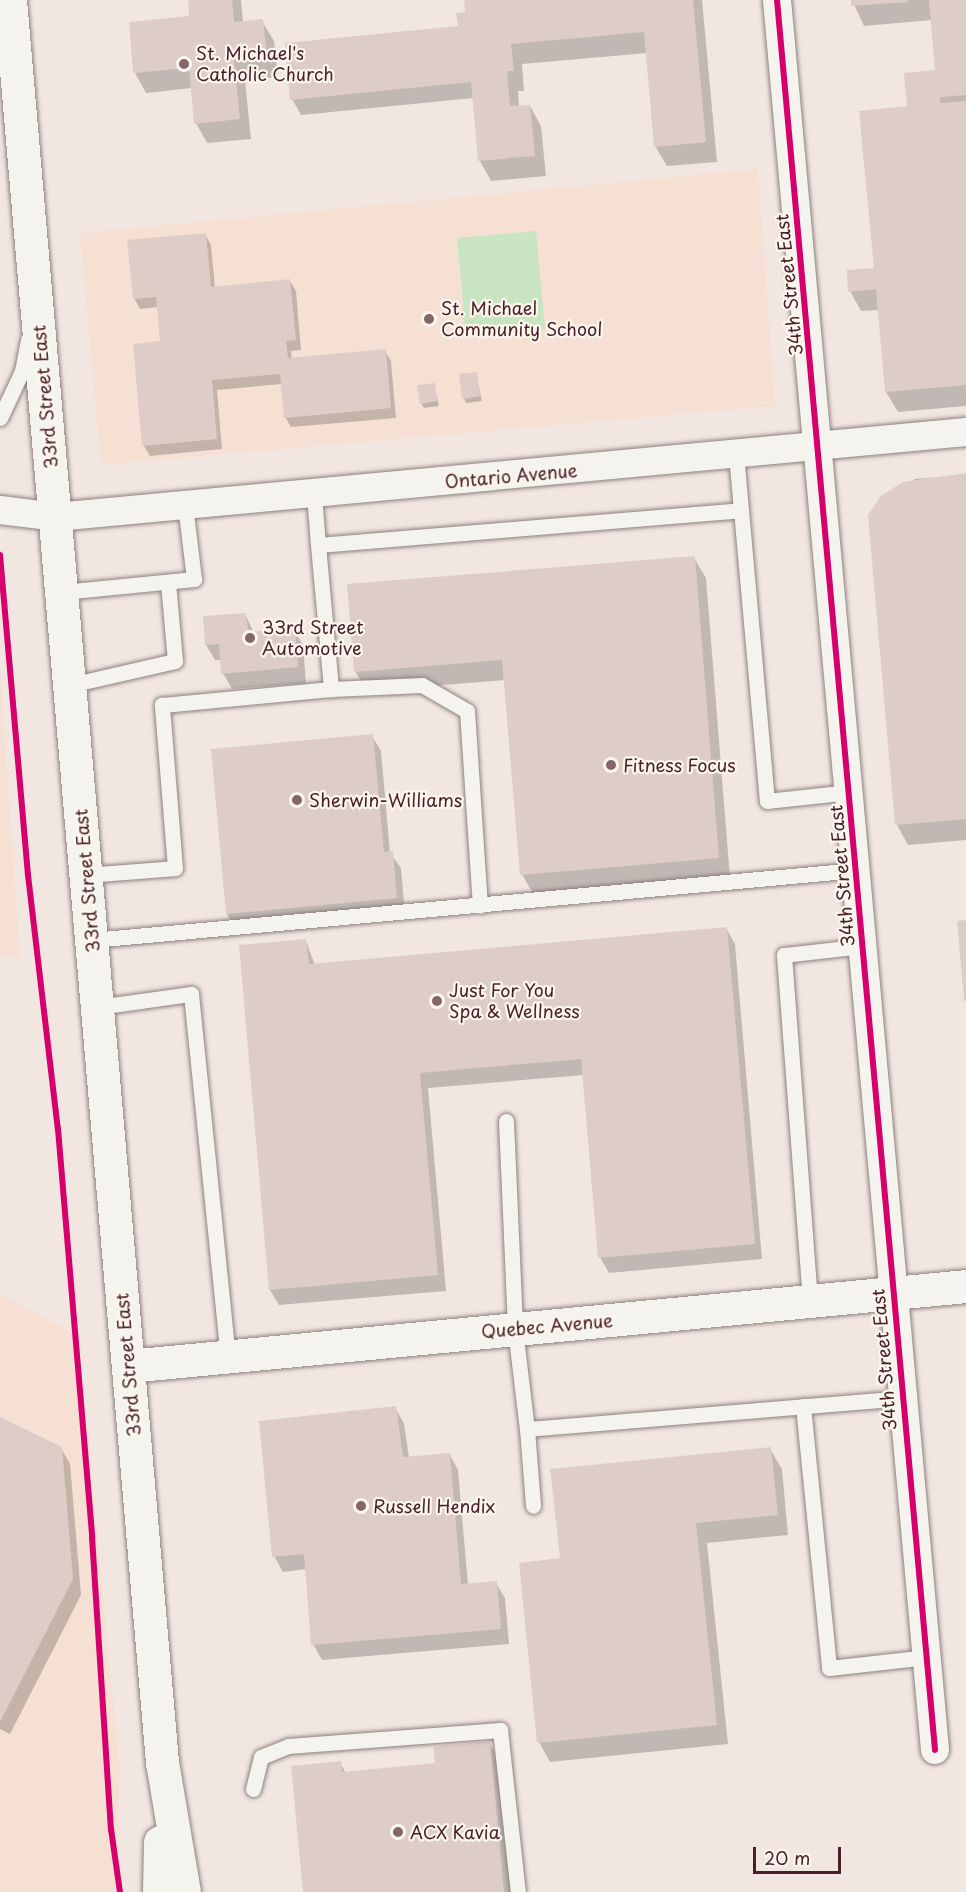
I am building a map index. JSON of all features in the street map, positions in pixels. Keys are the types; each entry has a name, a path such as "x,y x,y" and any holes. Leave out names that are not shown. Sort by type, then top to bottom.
{"main road":[{"name":"33rd Street East","path":"10,0 162,1762 184,1892"},
{"name":"Quebec Avenue","path":"128,1366 966,1286"},
{"name":"33rd Street East","path":"159,1892 162,1762"}],"street":[{"name":"34th Street East","path":"777,0 820,445 935,1750"},
{"name":"Ontario Avenue","path":"0,510 56,516 314,494 966,432"}],"lane":[{"path":"0,418 22,371 36,289"},
{"path":"736,454 766,801 850,792"},
{"path":"314,494 331,689"},
{"path":"62,592 194,579 185,505"},
{"path":"318,545 741,510"},
{"path":"70,686 175,661 168,582"},
{"path":"87,875 175,868 162,705 331,689 422,685 466,711 480,906"},
{"path":"92,940 857,870"},
{"path":"810,1301 784,955 863,946"},
{"path":"98,1007 191,994 228,1357"},
{"path":"506,1121 515,1329 527,1429 533,1506"},
{"path":"527,1429 903,1398"},
{"path":"803,1406 829,1668 927,1657"},
{"path":"253,1789 261,1756 288,1746 500,1730 518,1892"}],"shaded area":[{"name":"St. Michael Community School","path":"758,169 775,406 101,465 80,233"},
{"path":"0,671 20,957 0,959"},
{"path":"0,1293 78,1336 120,1771 115,1892 0,1892"}],"green space":[{"path":"536,231 545,329 466,337 457,238"}],"building":[{"name":"St. Michael's Catholic Church","path":"188,0 232,0 234,22 263,19 267,57 234,60 240,119 194,124 189,68 133,73 129,22 189,16"},
{"path":"464,0 693,0 706,142 654,147 644,32 511,44 514,71 507,71 510,106 530,105 535,156 478,161 471,82 290,100 285,43 458,26 456,13 465,12"},
{"path":"851,0 908,0 908,2 851,6"},
{"path":"929,0 966,0 966,95 940,97 940,103 966,101 966,385 885,392 876,289 848,292 847,270 874,268 859,111 907,106 904,73 935,70"},
{"path":"206,233 211,287 290,279 296,340 286,341 288,358 386,349 391,408 284,418 280,374 212,380 217,439 142,446 133,344 160,341 156,297 133,299 127,240"},
{"path":"477,372 480,396 462,399 459,374"},
{"path":"435,383 437,401 420,404 417,385"},
{"path":"966,473 966,819 895,825 868,515 881,496 903,482"},
{"name":"Fitness Focus","path":"695,556 719,858 520,875 502,660 354,672 347,584"},
{"name":"33rd Street Automotive","path":"246,613 248,632 295,628 298,667 221,674 219,644 205,645 203,616"},
{"name":"Sherwin-Williams","path":"373,734 384,852 393,851 397,898 226,914 211,749"},
{"path":"966,920 966,1001 964,1001 957,921"},
{"path":"727,927 755,1244 598,1258 581,1059 420,1073 438,1275 269,1290 239,945 306,939 309,964"},
{"name":"Russell Hendix","path":"396,1406 403,1457 450,1453 461,1584 497,1581 501,1629 311,1645 304,1554 272,1557 259,1421"},
{"path":"0,1417 62,1447 73,1579 0,1722"},
{"path":"771,1447 778,1515 696,1523 717,1725 537,1743 519,1563 560,1558 550,1469"},
{"name":"ACX Kavia","path":"490,1741 504,1892 303,1892 291,1766 341,1761 342,1772 435,1763 433,1747"}],"cycle path":[{"path":"777,0 935,1750"},
{"path":"0,555 28,875 58,1129 92,1537 111,1829 120,1892"}],"place":[{"name":"St. Michael's Catholic Church","path":"184,64"},
{"name":"St. Michael Community School","path":"429,319"},
{"name":"33rd Street Automotive","path":"250,638"},
{"name":"Fitness Focus","path":"611,765"},
{"name":"Sherwin-Williams","path":"297,800"},
{"name":"Just For You Spa & Wellness","path":"437,1001"},
{"name":"Russell Hendix","path":"361,1506"},
{"name":"ACX Kavia","path":"398,1832"}]}
